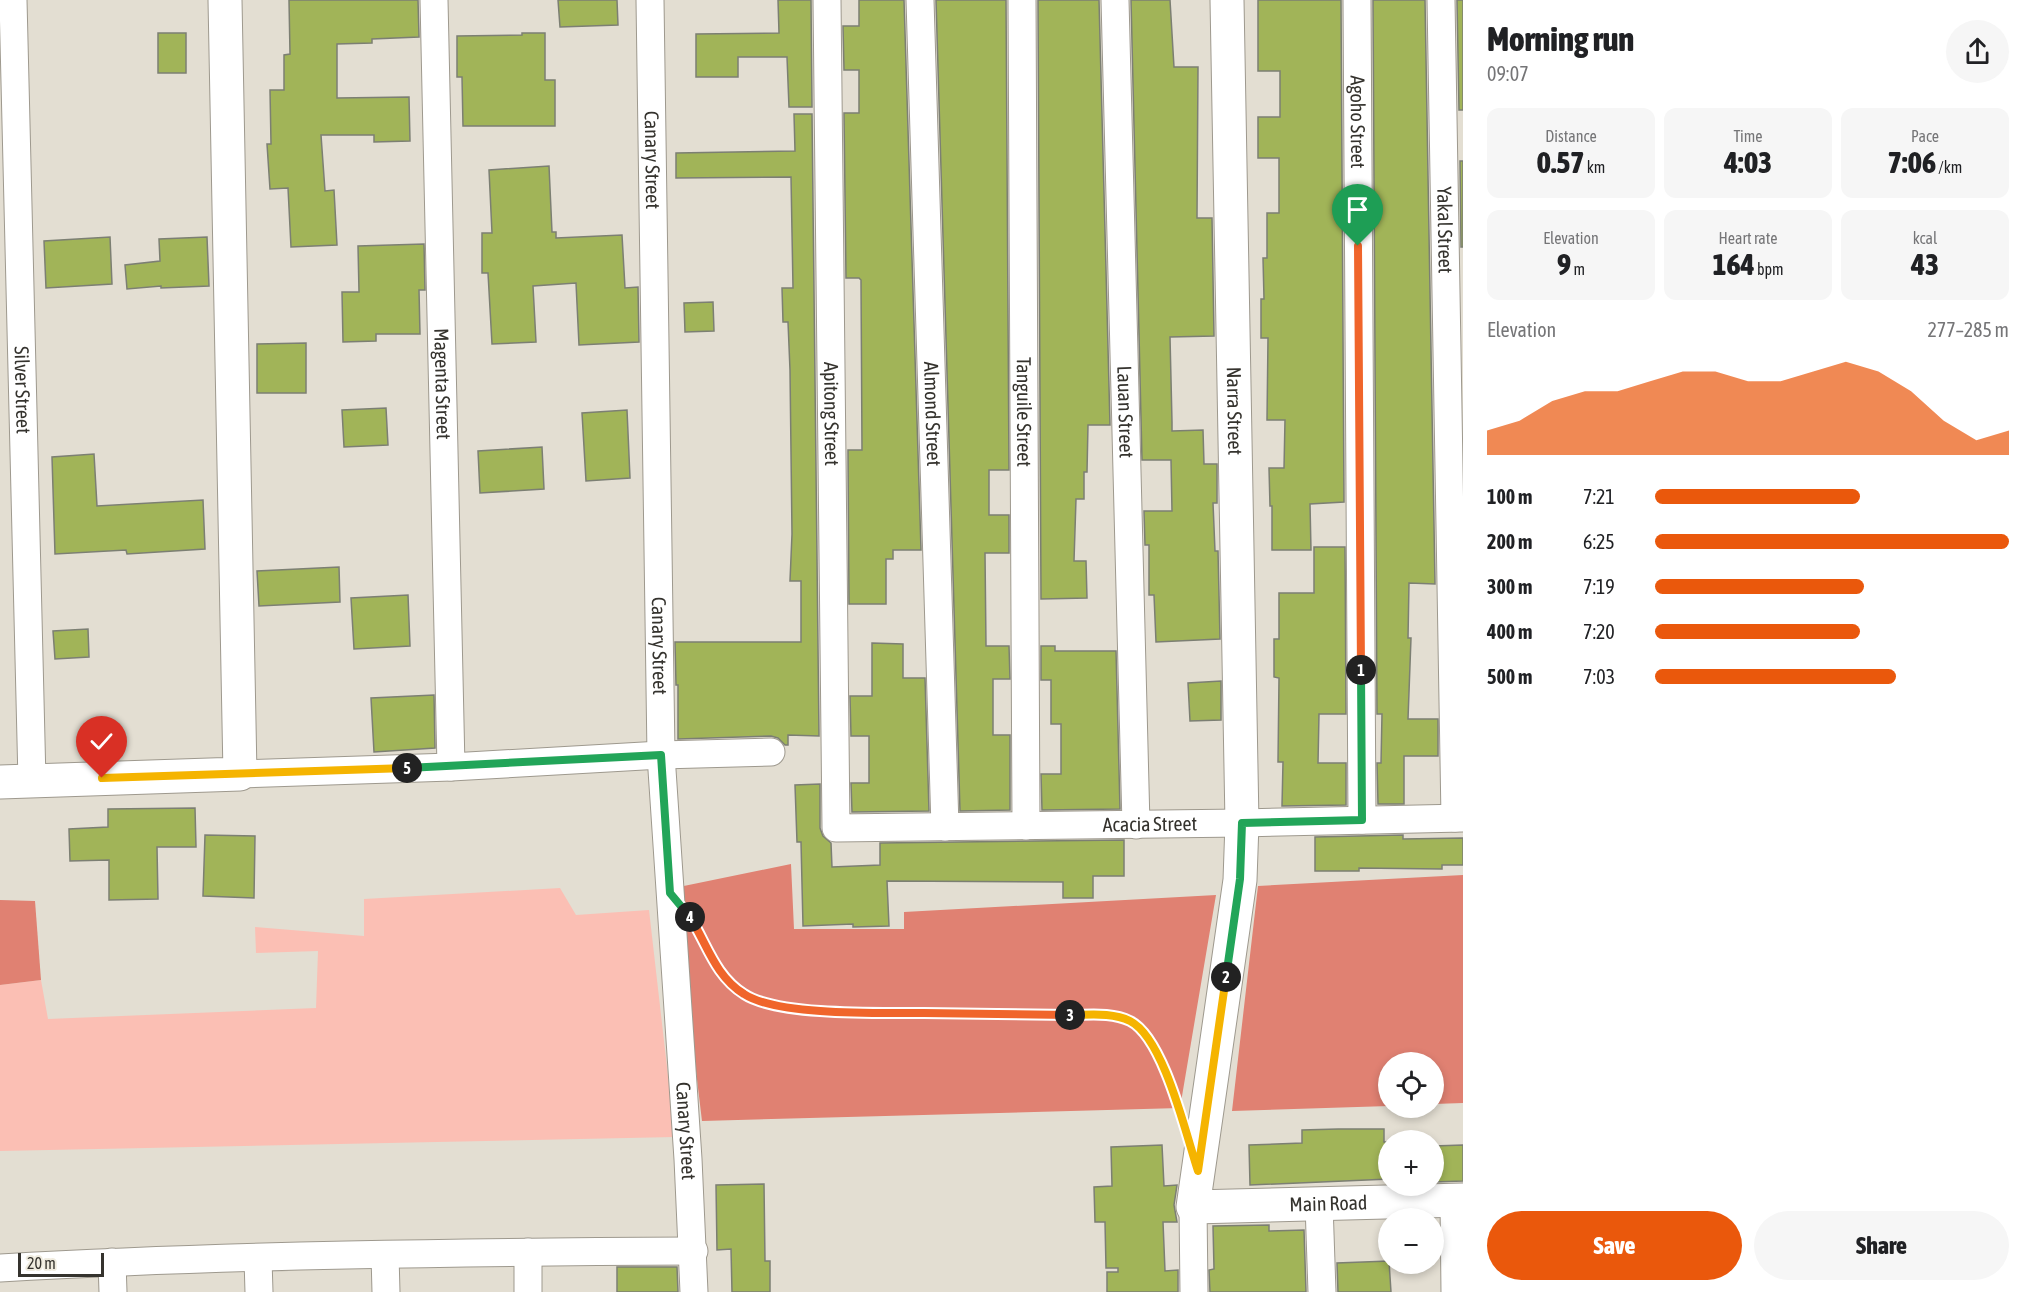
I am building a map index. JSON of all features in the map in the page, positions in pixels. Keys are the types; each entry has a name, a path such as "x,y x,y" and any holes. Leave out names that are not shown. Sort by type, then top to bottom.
{"street":[{"name":"Silver Street","path":"13,0 32,781"},
{"path":"225,0 240,774"},
{"name":"Magenta Street","path":"434,0 451,767"},
{"name":"Canary Street","path":"650,0 661,755 694,1251 694,1292"},
{"name":"Apitong Street","path":"827,0 836,828"},
{"name":"Almond Street","path":"920,0 945,827"},
{"name":"Tanguile Street","path":"1022,0 1026,826"},
{"name":"Lauan Street","path":"1115,0 1136,825"},
{"name":"Narra Street","path":"1193,1207 1240,879 1242,823 1227,0"},
{"name":"Agoho Street","path":"1357,0 1362,820"},
{"name":"Yakal Street","path":"1441,0 1459,818"},
{"path":"0,782 451,767 661,755 771,752"},
{"name":"Acacia Street","path":"836,828 1136,825 1459,818"},
{"path":"1455,1292 1458,1201"},
{"name":"Main Road","path":"1193,1207 1458,1201"},
{"path":"1319,1204 1322,1292"},
{"path":"1193,1207 1194,1292"},
{"path":"528,1251 528,1292"},
{"path":"0,1268 112,1262 528,1251 694,1251"},
{"path":"385,1255 386,1292"},
{"path":"258,1258 259,1292"},
{"path":"112,1262 113,1292"}],"path":[{"path":"702,941 727,979 745,995 771,1004 809,1010 1111,1016 1129,1021 1142,1029 1153,1046 1164,1067 1177,1105"}],"shaded area":[{"path":"791,864 794,929 904,929 904,912 1216,895 1180,1108 702,1121 674,888"},
{"path":"1463,875 1463,1103 1444,1104 1444,1052 1378,1052 1378,1106 1232,1111 1258,886"},
{"path":"560,888 576,915 649,910 675,1137 0,1151 0,985 41,980 48,1019 316,1008 318,951 256,953 255,927 364,936 364,899"},
{"path":"0,900 35,901 41,980 0,985"}],"building":[{"path":"289,0 418,0 419,37 372,39 372,43 337,44 337,98 409,97 410,141 374,142 374,135 321,135 325,191 334,190 337,245 291,247 288,188 270,189 267,144 271,144 270,90 284,90 284,55 290,54"},
{"path":"558,0 617,0 618,25 560,27"},
{"path":"778,0 811,0 812,107 789,107 787,57 738,57 738,77 696,77 696,34 779,33"},
{"path":"859,0 904,0 921,550 893,550 893,559 886,559 886,604 849,604 848,450 862,450 861,280 846,278 844,113 859,113 859,70 844,70 843,26 859,26"},
{"path":"936,0 1006,0 1009,470 989,470 989,515 1009,515 1009,553 985,553 986,646 1009,646 1010,679 993,679 993,735 1010,735 1010,810 960,811"},
{"path":"1038,0 1099,0 1110,425 1088,425 1084,499 1076,499 1074,561 1086,561 1087,598 1041,599"},
{"path":"1131,0 1170,0 1174,67 1198,67 1197,218 1212,218 1214,336 1170,337 1172,431 1203,430 1204,464 1217,464 1217,503 1213,503 1215,551 1218,551 1220,639 1156,642 1154,595 1149,595 1149,545 1145,545 1144,511 1172,511 1171,460 1142,460"},
{"path":"1258,0 1341,0 1344,502 1310,504 1311,550 1272,550 1269,468 1284,468 1285,420 1267,420 1268,338 1261,338 1261,299 1264,299 1263,258 1267,258 1267,213 1279,213 1279,158 1258,158 1258,117 1280,117 1280,71 1258,71"},
{"path":"1373,0 1425,0 1435,584 1409,583 1408,638 1411,638 1408,719 1438,719 1438,756 1404,756 1404,804 1378,804 1377,763 1381,763 1382,714 1377,714"},
{"path":"1457,0 1463,0 1463,110 1459,110"},
{"path":"158,33 186,33 186,73 158,73"},
{"path":"522,33 545,33 545,80 555,80 555,126 463,126 462,77 457,77 457,36 522,35"},
{"path":"794,114 812,114 819,736 788,735 788,745 771,736 678,739 675,642 801,642 801,581 790,581 792,534 790,370 788,322 783,322 782,288 793,288 791,177 676,178 676,153 795,151"},
{"path":"1460,161 1463,161 1463,247 1461,247"},
{"path":"549,166 552,232 556,232 556,238 622,235 625,288 638,287 639,342 579,345 576,283 533,286 536,342 492,344 488,273 482,273 482,233 492,233 489,170"},
{"path":"110,237 112,284 46,288 44,241"},
{"path":"207,237 209,286 127,289 125,265 160,261 159,239"},
{"path":"424,244 425,290 419,290 420,334 376,334 376,341 343,342 342,292 359,292 358,246"},
{"path":"713,302 714,331 685,332 684,303"},
{"path":"306,343 306,393 257,393 257,344"},
{"path":"386,408 388,445 344,447 342,410"},
{"path":"627,410 630,478 586,481 582,413"},
{"path":"542,447 544,489 480,493 478,451"},
{"path":"94,454 97,506 203,500 205,549 127,554 126,550 55,554 52,457"},
{"path":"1314,547 1345,547 1346,714 1319,714 1318,763 1346,763 1346,805 1282,806 1283,762 1278,762 1279,678 1274,677 1274,639 1279,639 1279,593 1314,593"},
{"path":"339,567 340,602 259,606 257,571"},
{"path":"408,595 410,646 354,649 351,598"},
{"path":"88,629 89,657 55,659 53,631"},
{"path":"872,643 903,644 903,678 925,678 929,811 852,812 851,783 869,783 869,736 851,736 850,696 872,696"},
{"path":"1041,646 1055,646 1055,651 1116,651 1120,809 1042,810 1041,774 1061,774 1061,724 1051,724 1051,680 1041,680"},
{"path":"1221,681 1221,720 1190,721 1188,683"},
{"path":"434,695 435,748 374,752 371,698"},
{"path":"820,784 820,828 823,836 831,843 832,867 880,865 880,843 1124,840 1124,876 1093,876 1093,898 1063,898 1063,882 887,881 889,926 853,927 853,924 803,926 801,842 797,842 795,785"},
{"path":"195,808 196,847 157,847 158,899 109,900 109,860 70,861 69,829 108,827 108,809"},
{"path":"205,835 255,836 254,898 203,896"},
{"path":"1403,835 1403,839 1463,838 1463,865 1442,865 1442,869 1359,868 1359,871 1315,871 1315,837"},
{"path":"1384,1129 1378,1130 1378,1179 1250,1185 1249,1145 1302,1143 1302,1130"},
{"path":"1162,1145 1164,1186 1177,1185 1174,1205 1177,1222 1163,1222 1165,1271 1178,1270 1178,1292 1107,1292 1107,1272 1118,1272 1118,1268 1106,1268 1105,1222 1095,1222 1094,1187 1112,1186 1111,1147"},
{"path":"1463,1145 1463,1181 1444,1182 1444,1146"},
{"path":"764,1184 765,1261 770,1261 770,1292 732,1292 731,1249 717,1250 716,1185"},
{"path":"1269,1225 1269,1231 1304,1230 1306,1292 1210,1292 1209,1270 1214,1269 1213,1226"},
{"path":"1378,1261 1378,1274 1390,1274 1391,1292 1338,1292 1337,1263"},
{"path":"617,1267 677,1267 678,1292 617,1292"}],"route":[{"path":"102,778 451,767 661,755 670,893 680,902 693,922 711,958 727,979 745,995 771,1004 809,1010 1111,1016 1129,1021 1142,1029 1164,1067 1198,1171 1240,879 1242,823 1362,820 1358,246"}]}
